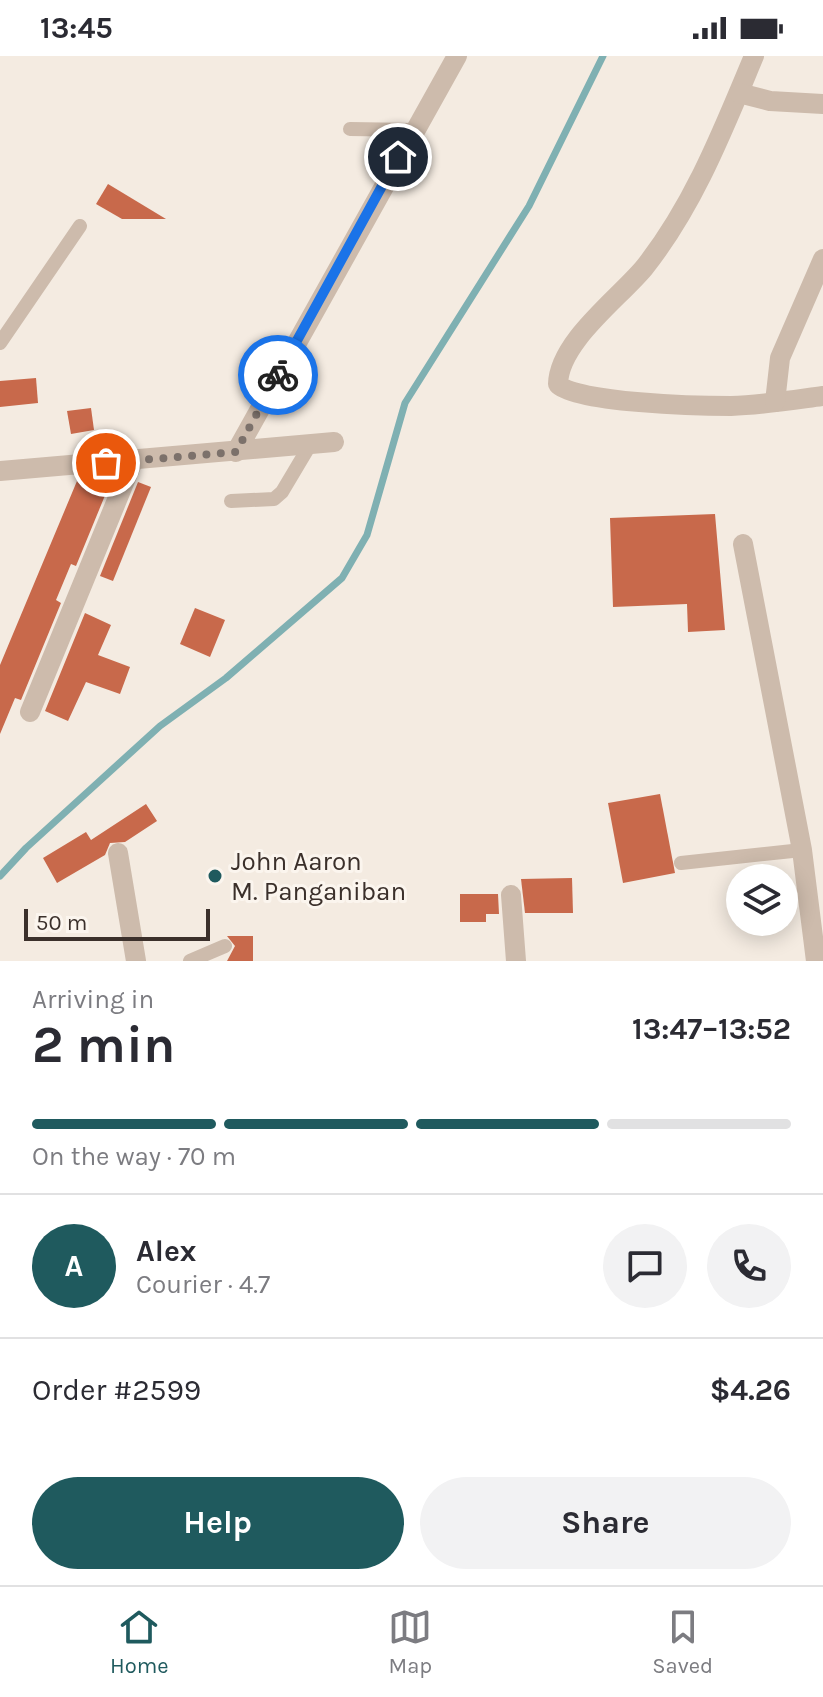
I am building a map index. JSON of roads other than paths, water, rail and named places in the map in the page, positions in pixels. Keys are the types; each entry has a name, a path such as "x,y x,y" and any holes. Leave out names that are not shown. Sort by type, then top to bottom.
{"street":[{"path":"236,452 457,56"},
{"path":"754,56 692,196 670,234 578,340 558,373 558,384 572,394 731,406 823,396"},
{"path":"739,93 770,101 823,104"},
{"path":"775,402 780,358 823,259"},
{"path":"0,471 334,442"},
{"path":"30,712 133,461"},
{"path":"743,544 802,850 816,961"},
{"path":"118,853 136,961"},
{"path":"511,895 516,961"}],"lane":[{"path":"350,129 413,130"},
{"path":"0,343 80,226"},
{"path":"231,501 274,499 282,492 310,445"},
{"path":"681,863 802,850"},
{"path":"190,961 225,946"}],"waterway":[{"path":"0,876 26,848 160,726 226,678 342,578 367,535 405,403 529,206 603,56"}],"place":[{"name":"John Aaron M. Panganiban","path":"215,876"}]}
